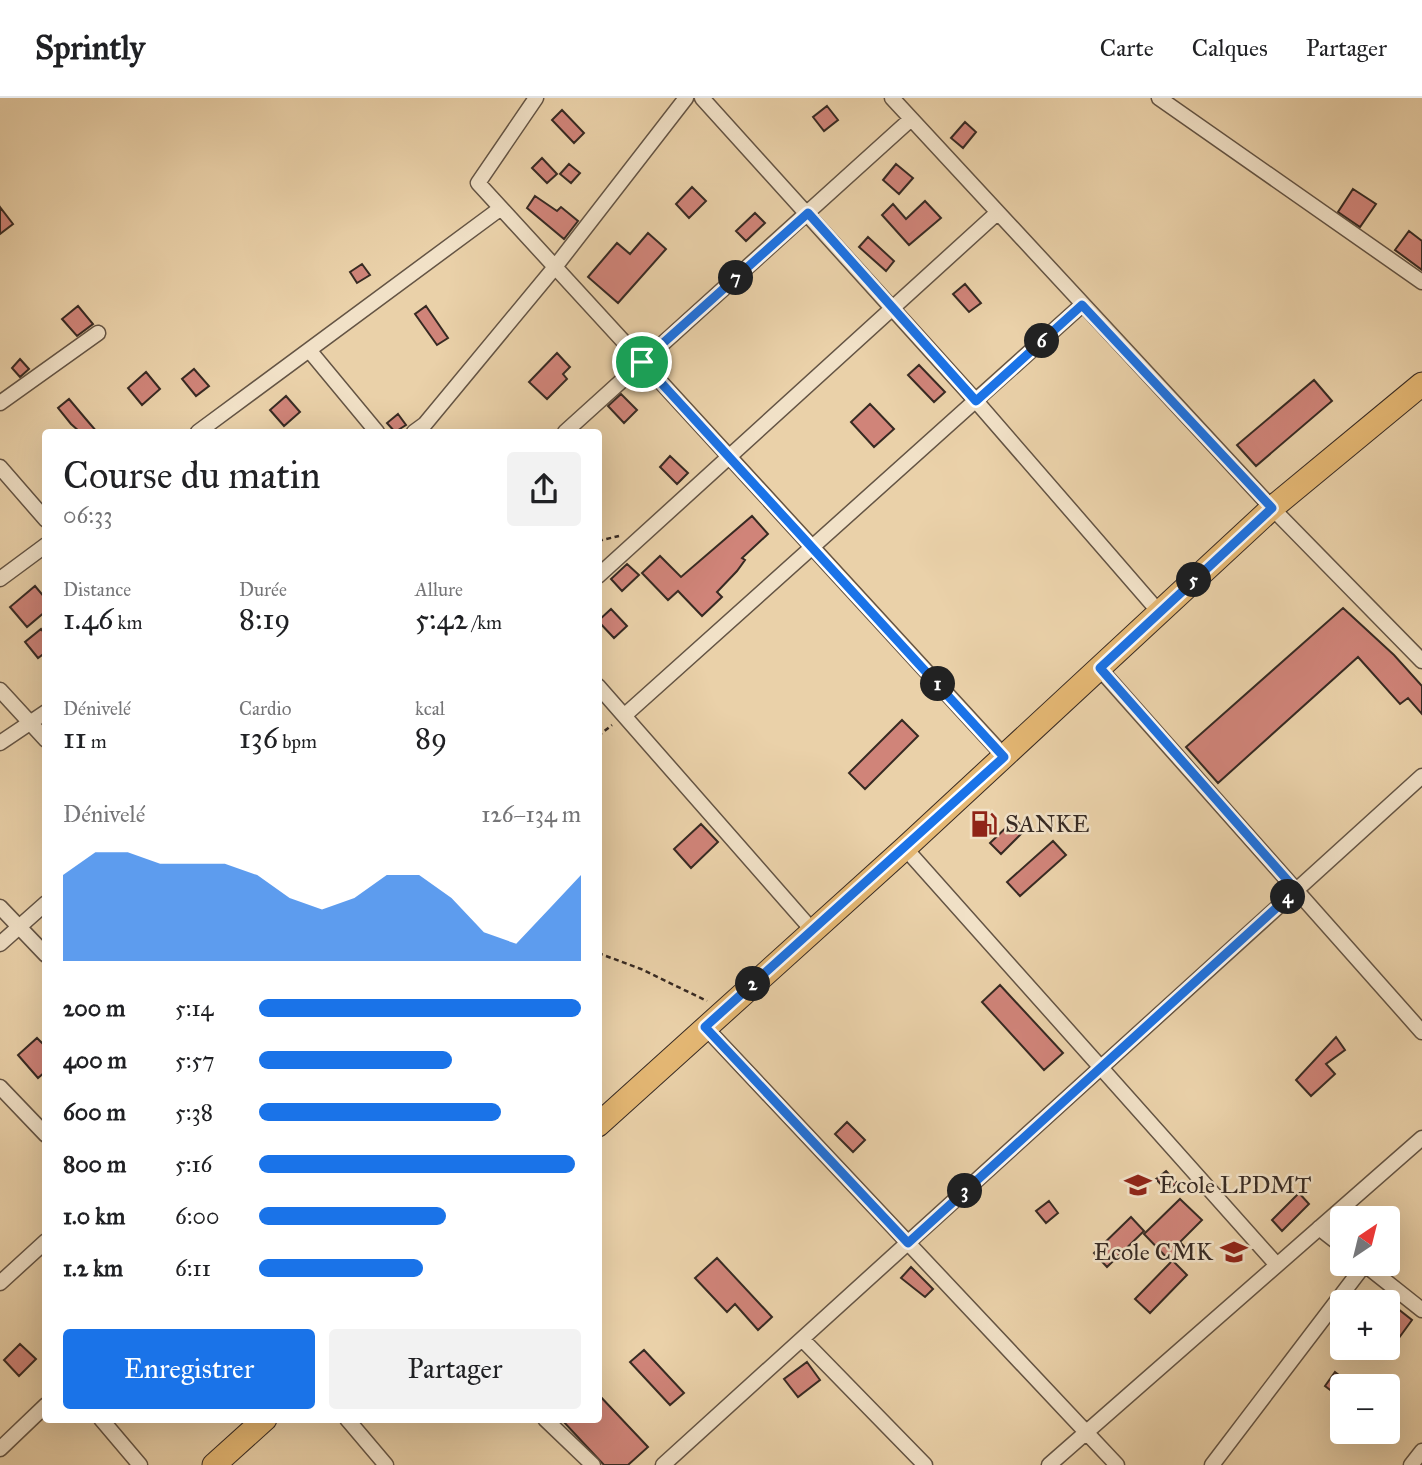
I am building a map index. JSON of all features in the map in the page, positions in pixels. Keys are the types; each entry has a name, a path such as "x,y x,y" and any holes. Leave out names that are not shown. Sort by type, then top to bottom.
{"main road":[{"path":"602,1121 905,848 1272,508 1422,384"},
{"path":"214,1465 261,1423"}],"street":[{"path":"536,98 478,183 1004,757"},
{"path":"418,429 555,267 686,98"},
{"path":"702,98 976,401 1159,612"},
{"path":"892,98 1272,508 1422,661"},
{"path":"1159,98 1422,282"},
{"path":"568,429 911,119"},
{"path":"202,429 501,208"},
{"path":"602,572 997,213"},
{"path":"625,715 1082,305"},
{"path":"0,403 98,333"},
{"path":"309,350 375,429"},
{"path":"0,467 42,515"},
{"path":"0,579 42,548"},
{"path":"1100,668 1422,1032"},
{"path":"0,690 42,736"},
{"path":"602,690 813,931"},
{"path":"0,743 42,715"},
{"path":"663,1465 1422,776"},
{"path":"905,848 1277,1265"},
{"path":"0,907 42,951"},
{"path":"0,944 42,907"},
{"path":"705,1027 1116,1465"},
{"path":"0,1087 42,1131"},
{"path":"1049,1465 1422,1138"},
{"path":"1319,1228 1330,1237"},
{"path":"0,1283 42,1245"},
{"path":"1212,1465 1355,1276"},
{"path":"1379,1276 1422,1310"},
{"path":"802,1339 925,1465"},
{"path":"0,1449 42,1409"},
{"path":"104,1423 140,1465"},
{"path":"350,1423 386,1465"},
{"path":"549,1423 593,1465"},
{"path":"1410,1465 1422,1451"}],"path":[{"path":"602,733 625,715"},
{"path":"602,955 726,1008"}],"building":[{"path":"827,106 838,120 824,131 813,117"},
{"path":"562,110 584,133 574,143 552,120"},
{"path":"965,122 976,132 963,148 951,138"},
{"path":"542,158 557,174 547,183 532,168"},
{"path":"569,164 580,173 571,183 560,174"},
{"path":"896,164 913,178 899,194 883,180"},
{"path":"692,187 706,201 689,218 676,204"},
{"path":"1353,189 1376,204 1360,227 1338,212"},
{"path":"535,196 557,211 561,207 578,221 564,239 527,208"},
{"path":"925,201 941,218 909,245 882,215 893,204 906,219"},
{"path":"0,207 13,224 0,234"},
{"path":"755,213 765,223 746,241 736,231"},
{"path":"1409,231 1422,241 1422,270 1395,250"},
{"path":"648,233 666,249 618,303 588,277 617,243 630,254"},
{"path":"868,237 894,261 886,271 859,247"},
{"path":"362,264 370,275 357,283 350,272"},
{"path":"965,284 981,303 969,312 953,294"},
{"path":"78,306 93,324 77,336 62,319"},
{"path":"426,306 448,338 437,345 415,314"},
{"path":"557,353 570,367 563,374 567,379 547,399 529,382"},
{"path":"20,359 29,369 20,377 12,368"},
{"path":"919,365 945,392 934,402 908,375"},
{"path":"194,369 209,386 196,396 182,379"},
{"path":"146,372 160,389 142,405 128,388"},
{"path":"1314,380 1332,401 1256,466 1237,445"},
{"path":"621,394 637,410 624,423 608,406"},
{"path":"286,396 300,412 284,426 270,410"},
{"path":"69,399 94,429 77,429 58,408"},
{"path":"870,404 894,429 874,447 851,422"},
{"path":"398,414 406,425 392,429 387,423"},
{"path":"670,456 688,473 677,484 660,467"},
{"path":"752,516 768,534 742,558 745,560 737,571 717,592 722,597 702,616 678,591 668,600 642,573 660,556 681,577"},
{"path":"627,564 639,575 622,591 611,579"},
{"path":"35,586 42,594 42,614 27,627 10,607"},
{"path":"1343,608 1394,655 1422,686 1422,714 1408,698 1400,704 1358,657 1218,783 1186,747"},
{"path":"611,609 627,626 614,638 602,625 602,617"},
{"path":"41,629 42,655 38,658 25,642"},
{"path":"902,720 918,736 865,789 849,773"},
{"path":"1015,819 1025,830 1001,854 990,843"},
{"path":"701,824 718,842 691,868 674,849"},
{"path":"1053,841 1066,855 1020,896 1007,882"},
{"path":"1000,985 1063,1053 1044,1070 982,1002"},
{"path":"1336,1037 1345,1050 1326,1064 1335,1074 1311,1096 1296,1080"},
{"path":"37,1038 42,1043 42,1074 38,1078 18,1055"},
{"path":"847,1122 865,1140 853,1152 835,1134"},
{"path":"1166,1171 1177,1183 1168,1192 1156,1179"},
{"path":"1299,1193 1309,1204 1282,1231 1272,1220"},
{"path":"1180,1199 1202,1220 1180,1242 1186,1249 1173,1261 1187,1275 1150,1313 1135,1299 1171,1262 1144,1234"},
{"path":"1049,1201 1058,1213 1046,1223 1036,1211"},
{"path":"1131,1217 1144,1231 1107,1267 1094,1253"},
{"path":"717,1258 772,1317 758,1330 735,1304 727,1312 695,1278"},
{"path":"911,1267 933,1289 925,1297 901,1278"},
{"path":"1400,1310 1412,1320 1400,1336"},
{"path":"20,1344 36,1359 19,1376 4,1360"},
{"path":"644,1350 684,1393 670,1405 630,1362"},
{"path":"807,1362 820,1380 798,1397 784,1379"},
{"path":"602,1398 648,1447 628,1465 604,1465 565,1423 602,1423"}],"place":[{"name":"SANKE","path":"984,824"},
{"name":"Ecole LPDMT","path":"1138,1185"},
{"name":"Ecole CMK","path":"1234,1252"}],"route":[{"path":"808,213 976,401 1082,305 1272,508 1100,668 1296,890 908,1243 705,1027 1004,757 642,362 808,213"}]}
